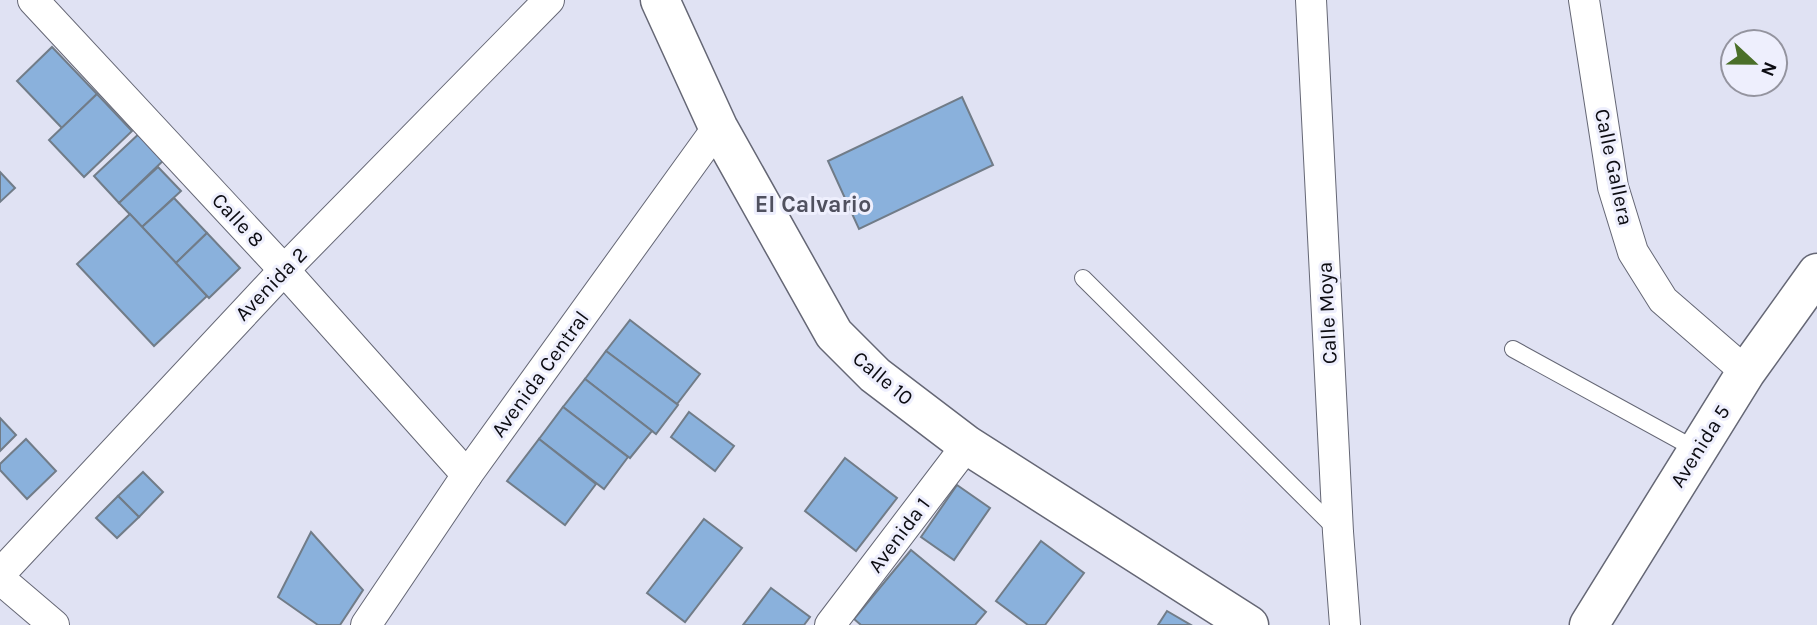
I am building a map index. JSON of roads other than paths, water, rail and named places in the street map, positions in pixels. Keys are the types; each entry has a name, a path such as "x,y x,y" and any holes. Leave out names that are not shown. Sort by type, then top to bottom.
{"street":[{"name":"Calle 8","path":"33,0 284,270 467,475"},
{"name":"Avenida 2","path":"0,577 284,270 549,0"},
{"name":"Calle 10","path":"660,0 718,127 834,334 875,374 967,445 1249,625"},
{"name":"Calle Moya","path":"1311,0 1345,625"},
{"name":"Calle Gallera","path":"1584,0 1613,187 1633,252 1663,300 1746,372"},
{"name":"Avenida Central","path":"366,625 467,475 718,127"},
{"name":"Avenida 5","path":"1589,625 1746,372 1817,273"},
{"name":"Avenida 1","path":"830,625 967,445"},
{"path":"0,577 54,625"}],"lane":[{"path":"1083,278 1338,532"},
{"path":"1513,349 1697,450"}],"district":[{"name":"El Calvario","path":"813,204"}]}
